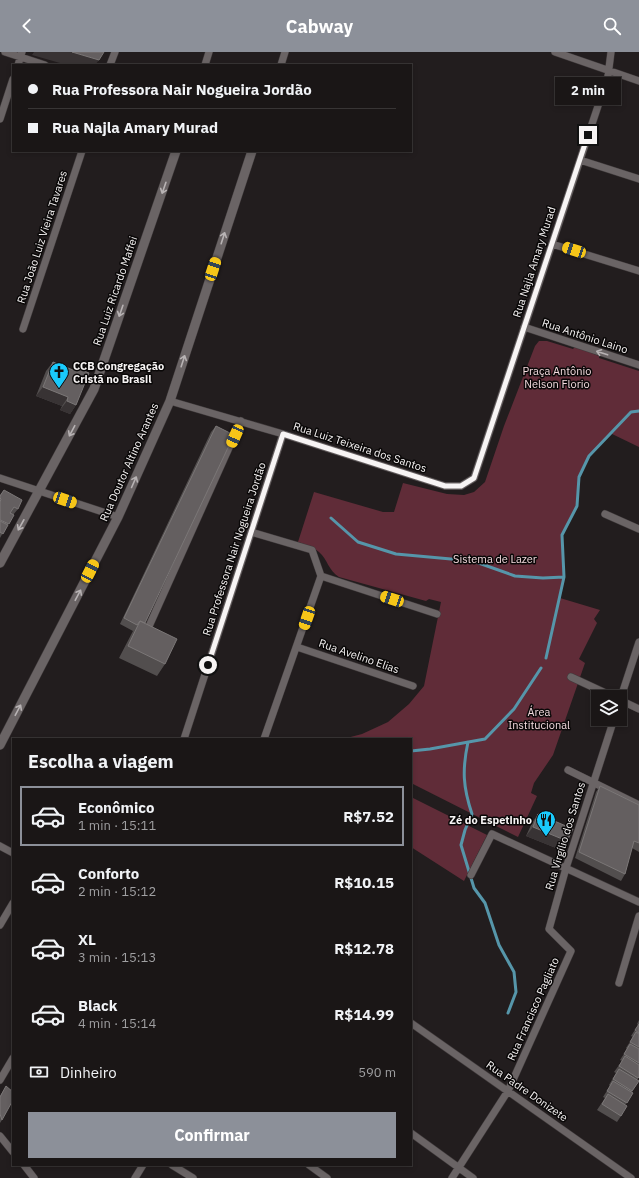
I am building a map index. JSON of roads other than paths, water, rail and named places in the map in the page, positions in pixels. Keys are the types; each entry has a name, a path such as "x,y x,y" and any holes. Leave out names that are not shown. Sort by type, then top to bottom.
{"street":[{"path":"5,52 21,54 43,64"},
{"path":"110,64 115,52"},
{"path":"205,64 209,52"},
{"path":"281,64 285,52"},
{"path":"555,52 639,81"},
{"name":"Rua Najla Amary Murad","path":"474,478 608,76 611,52"},
{"path":"18,64 21,54"},
{"path":"0,119 12,82"},
{"name":"Rua João Luiz Vieira Tavares","path":"23,329 82,152"},
{"name":"Rua Luiz Ricardo Maffei","path":"0,562 94,389 176,152"},
{"name":"Rua Doutor Altino Arantes","path":"0,745 118,517 170,401 252,152"},
{"path":"580,160 639,179"},
{"path":"552,244 639,271"},
{"name":"Rua Antônio Laino","path":"524,327 639,365"},
{"name":"Rua Luiz Teixeira dos Santos","path":"170,401 241,421 445,486 461,486 474,478"},
{"path":"145,634 241,421"},
{"name":"Rua Professora Nair Nogueira Jordão","path":"184,738 283,434"},
{"path":"0,478 118,517"},
{"path":"605,514 639,529"},
{"path":"251,532 312,550 321,576 264,738"},
{"path":"321,576 437,614"},
{"path":"623,690 639,642"},
{"name":"Rua Avelino Elias","path":"297,647 413,686"},
{"path":"571,677 599,690"},
{"path":"627,703 639,709"},
{"name":"Rua Virgílio dos Santos","path":"571,951 549,929 566,868 612,726"},
{"path":"568,770 639,804"},
{"path":"471,875 492,834 639,902"},
{"path":"0,846 12,852"},
{"path":"0,925 12,905"},
{"path":"619,983 639,916"},
{"name":"Rua Francisco Pagliato","path":"452,1178 508,1091 571,951"},
{"name":"Rua Padre Donizete","path":"412,1024 631,1178"},
{"path":"0,1080 12,1060"},
{"path":"412,1134 473,1178"},
{"path":"0,1136 12,1151"},
{"path":"25,1166 34,1178"},
{"path":"135,1178 142,1166"},
{"path":"174,1166 193,1178"},
{"path":"310,1166 327,1178"}],"waterway":[{"path":"546,658 564,577 562,535 577,506 579,477 589,456 631,412 639,411"},
{"path":"331,518 358,542 396,554 473,561 515,576 543,578 564,577"},
{"path":"412,751 485,739 514,709 541,668"},
{"path":"468,742 464,778 472,814 465,830 461,845 474,888 485,903 499,945 514,972 516,992 508,1013"}],"place":[{"name":"CCB Congregação Cristã no Brasil","path":"59,389"},
{"name":"Zé do Espetinho","path":"546,837"}],"park label":[{"name":"Praça Antônio Nelson Florio","path":"557,377"},
{"name":"Sistema de Lazer","path":"495,559"},
{"name":"Área Institucional","path":"539,718"}]}
